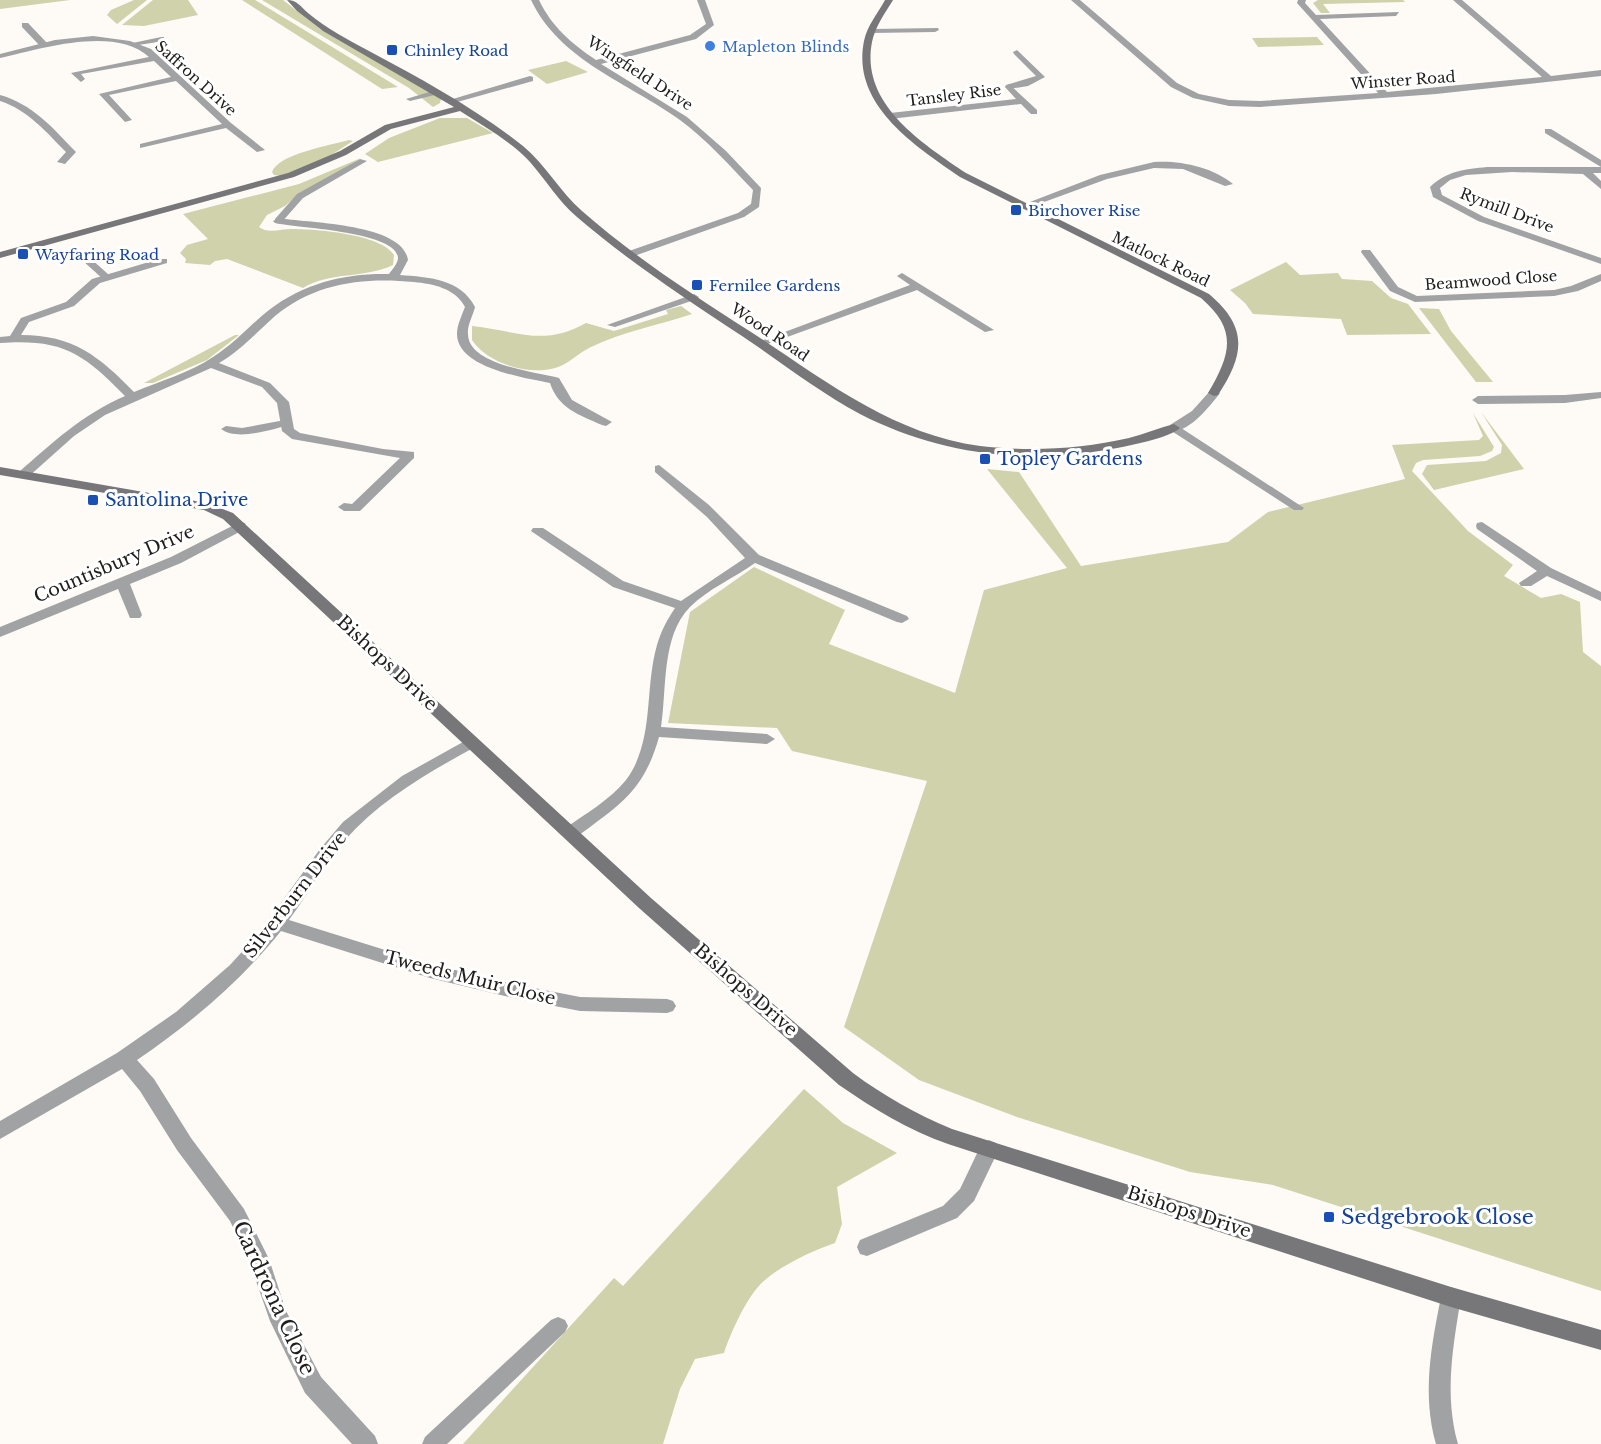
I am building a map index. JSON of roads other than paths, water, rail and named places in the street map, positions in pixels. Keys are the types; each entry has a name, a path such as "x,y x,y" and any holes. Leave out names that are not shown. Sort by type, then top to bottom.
{"street":[{"name":"Wood Road","path":"291,0 303,13 328,30 462,108 530,157 581,216 694,297 864,411 912,432 963,446 1016,454 1060,454 1145,437 1174,428"},
{"name":"Wingfield Drive","path":"535,0 555,33 594,63 656,99 686,120 758,190 756,205 741,215 633,254"},
{"path":"594,63 693,37 703,31 710,22 701,0"},
{"name":"Matlock Road","path":"889,0 872,31 866,52 867,73 878,100 890,116 934,156 963,175 1022,207 1205,296 1217,304 1230,327 1234,345 1231,366 1214,393 1196,414 1174,428"},
{"name":"Winster Road","path":"1075,0 1174,85 1206,99 1260,104 1385,95 1601,73"},
{"path":"1302,0 1301,3 1312,17 1385,95"},
{"path":"1457,0 1550,79"},
{"path":"1312,17 1396,14"},
{"path":"872,31 937,32 926,19"},
{"path":"108,40 116,34"},
{"name":"Saffron Drive","path":"0,56 78,39 132,44 156,58 228,125 260,150"},
{"path":"76,74 156,58"},
{"path":"128,120 103,94 178,78"},
{"path":"450,100 530,79"},
{"name":"Tansley Rise","path":"1009,87 1034,112"},
{"path":"0,98 30,111 71,152 62,162"},
{"name":"Tansley Rise","path":"890,116 1022,101"},
{"path":"0,255 291,175 336,157 388,127 462,108"},
{"path":"143,146 228,125"},
{"path":"1548,130 1601,164"},
{"path":"1022,207 1155,165 1205,171 1228,184"},
{"name":"Rymill Drive","path":"1601,170 1587,173 1478,171 1445,177 1435,187 1438,197 1473,216 1601,261"},
{"path":"1587,173 1601,186"},
{"path":"278,221 359,232 387,241 402,253 403,260 393,277"},
{"name":"Beamwood Close","path":"1366,252 1398,293 1424,300 1554,293 1601,277"},
{"path":"14,338 25,320 70,304 91,285 106,277 163,261"},
{"path":"902,276 990,330"},
{"path":"23,475 81,425 132,397 210,364 285,303 303,293 347,280 393,277 437,283 458,291 470,308 462,335 463,342 476,355 504,369 555,380 558,394 570,406 606,422"},
{"path":"761,343 918,286"},
{"path":"0,340 14,338 58,343 88,354 132,397"},
{"path":"210,364 266,385 283,402 288,431 304,438 383,453 410,455 355,508 344,507"},
{"path":"1478,400 1565,399 1601,395"},
{"path":"659,469 699,502 721,523 737,545 754,558 902,619"},
{"name":"Bishops Drive","path":"0,471 207,507 228,516 645,903 846,1079 881,1104 912,1121 989,1149 1451,1297 1601,1340"},
{"name":"Countisbury Drive","path":"0,632 176,560 240,526"},
{"path":"1482,526 1546,571 1601,597"},
{"path":"538,531 618,584 683,606"},
{"path":"570,833 632,783 643,766 655,732 660,657 683,606 754,558"},
{"path":"1526,583 1546,571"},
{"path":"122,581 135,615"},
{"path":"655,732 767,739"},
{"name":"Silverburn Drive","path":"0,1131 125,1059 218,986 277,922 331,846 349,826 415,772 472,742"},
{"name":"Tweeds Muir Close","path":"277,922 430,971 509,990 580,1004 667,1006"},
{"name":"Cardrona Close","path":"125,1059 147,1085 184,1144 237,1215 259,1259 277,1314 314,1385 367,1444"},
{"path":"867,1247 950,1212 967,1195 989,1149"},
{"path":"1447,1444 1440,1420 1437,1389 1451,1297"}],"lane":[{"path":"25,25 44,45"},
{"path":"132,44 161,39"},
{"path":"1009,87 1025,84 1041,77 1017,52"},
{"path":"410,99 436,92"},
{"path":"278,221 300,196 354,170 363,161"},
{"path":"322,187 336,190"},
{"path":"86,258 106,277"},
{"path":"612,325 694,297"},
{"path":"226,429 242,432 285,423"},
{"path":"1174,428 1298,508"},
{"path":"432,1444 558,1326"}],"place":[{"name":"Mapleton Blinds","path":"710,46"},
{"name":"Chinley Road","path":"392,50"},
{"name":"Birchover Rise","path":"1016,210"},
{"name":"Wayfaring Road","path":"23,254"},
{"name":"Fernilee Gardens","path":"697,285"},
{"name":"Topley Gardens","path":"985,459"},
{"name":"Santolina Drive","path":"93,500"},
{"name":"Sedgebrook Close","path":"1329,1217"}]}
